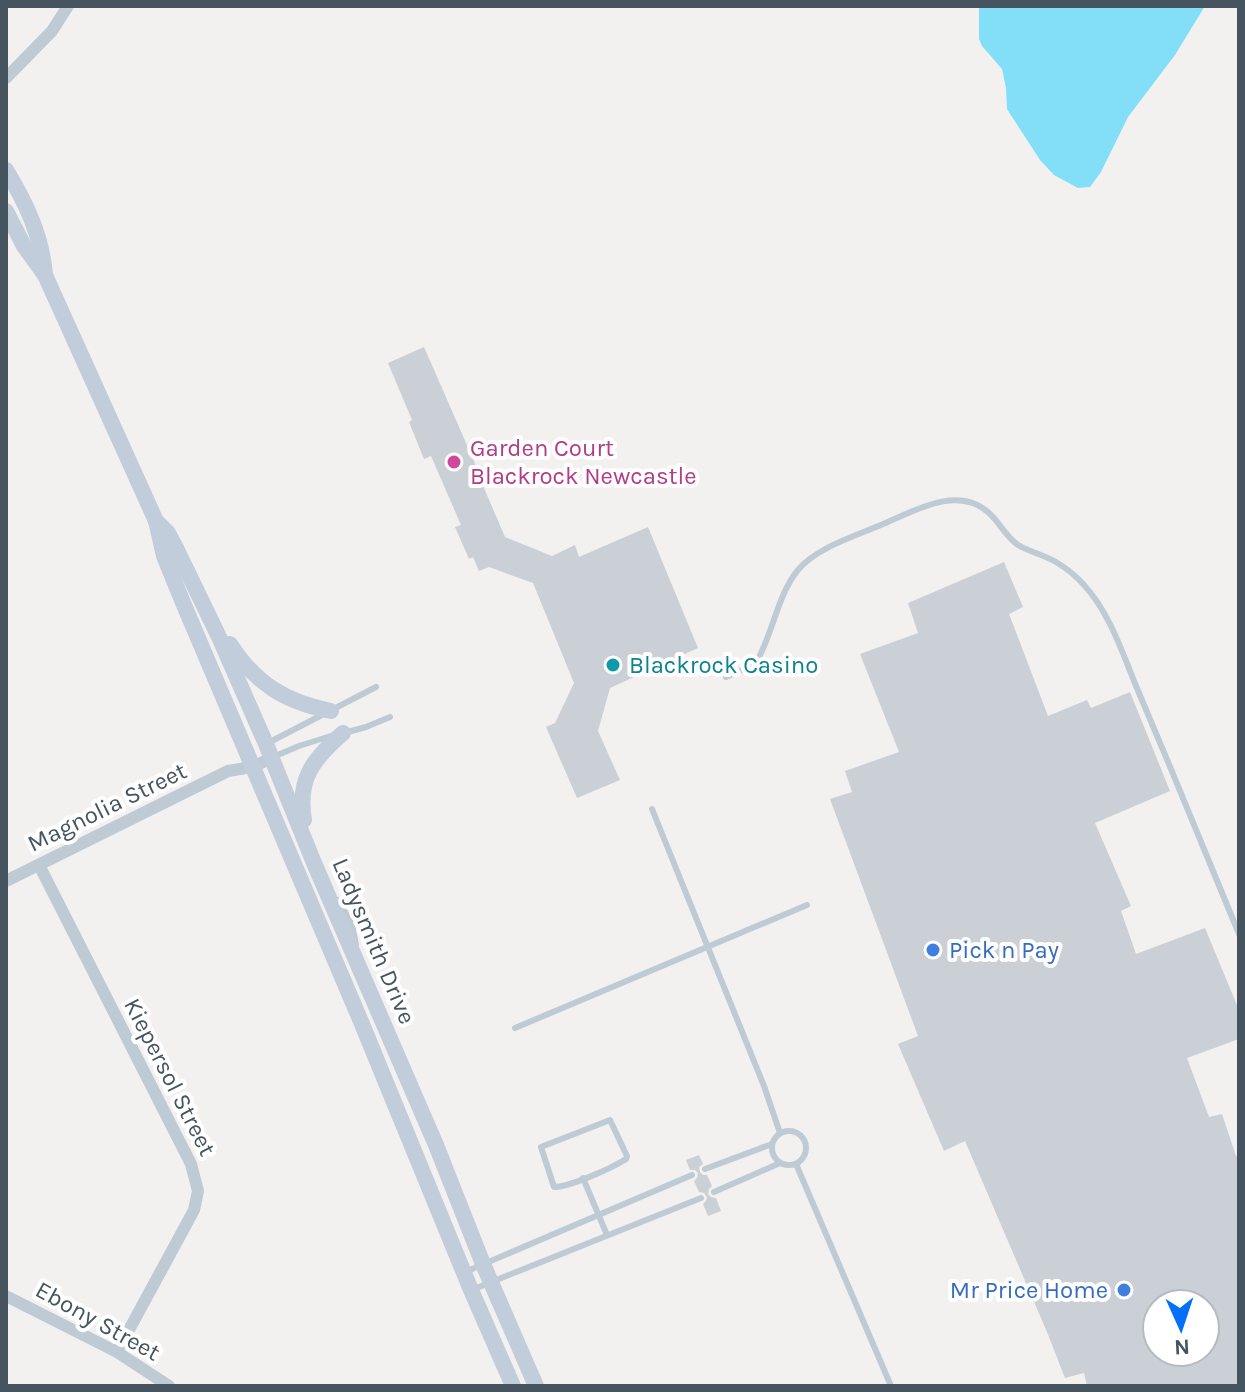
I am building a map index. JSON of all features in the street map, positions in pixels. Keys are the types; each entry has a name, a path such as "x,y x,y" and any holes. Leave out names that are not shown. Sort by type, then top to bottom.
{"street":[{"path":"6,78 52,31 68,6"},
{"name":"Ladysmith Drive","path":"6,170 33,221 43,253 45,275"},
{"name":"Ladysmith Drive","path":"6,211 24,246 45,275 156,521 164,556 513,1386"},
{"name":"Ladysmith Drive","path":"156,521 168,533 176,548 269,751 536,1386"},
{"path":"202,602 236,654 268,686 294,701 331,711"},
{"path":"314,863 302,794 309,770 321,753 343,733"},
{"name":"Magnolia Street","path":"6,881 269,751"},
{"name":"Kiepersol Street","path":"39,865 191,1164 198,1191 194,1210 117,1352"},
{"name":"Ebony Street","path":"6,1296 117,1352 169,1386"}],"lane":[{"path":"726,677 749,667 758,659 789,585 807,561 832,546 927,505 949,500 973,503 983,508 1016,544 1057,563 1082,583 1097,601 1161,744 1239,934"},
{"path":"269,751 331,711 376,687"},
{"path":"269,751 299,746 390,717"},
{"path":"652,809 780,1133"},
{"path":"515,1028 807,905"},
{"path":"610,1120 626,1159 583,1178 554,1187 540,1148 610,1120"},
{"path":"780,1133 796,1133 804,1140 806,1151 796,1164 785,1165 773,1155 772,1144 780,1133"},
{"path":"705,1169 772,1144"},
{"path":"714,1192 780,1163"},
{"path":"796,1164 891,1386"},
{"path":"465,1272 692,1175"},
{"path":"583,1178 607,1235"},
{"path":"471,1290 701,1198"}],"water":[{"path":"979,6 1205,6 1175,55 1128,117 1101,172 1090,187 1078,188 1054,175 1040,160 1007,109 1002,69 979,39"}],"building":[{"name":"Blackrock Casino","path":"424,347 477,468 483,465 489,478 481,481 505,537 552,556 575,545 579,557 648,527 698,648 610,688 598,731 620,780 577,798 546,727 555,723 574,683 533,583 489,567 479,571 473,557 469,559 455,527 461,525 431,456 424,459 409,422 412,420 388,363"},
{"path":"1004,562 1023,607 1009,614 1048,716 1087,700 1091,708 1130,692 1170,791 1095,823 1131,906 1121,911 1136,954 1205,928 1239,1010 1239,1039 1187,1058 1209,1117 1222,1114 1236,1156 1239,1155 1239,1386 1087,1386 1084,1373 1065,1378 965,1141 944,1151 898,1044 918,1036 830,799 852,792 845,771 899,752 860,654 918,633 908,603"},
{"path":"699,1155 703,1164 699,1167 700,1172 707,1175 712,1186 708,1194 716,1198 721,1211 708,1216 703,1204 707,1197 699,1192 694,1181 698,1173 690,1170 686,1160"}],"place":[{"name":"Garden Court Blackrock Newcastle","path":"454,462"},
{"name":"Blackrock Casino","path":"613,665"},
{"name":"Pick n Pay","path":"933,950"},
{"name":"Mr Price Home","path":"1124,1290"}]}
